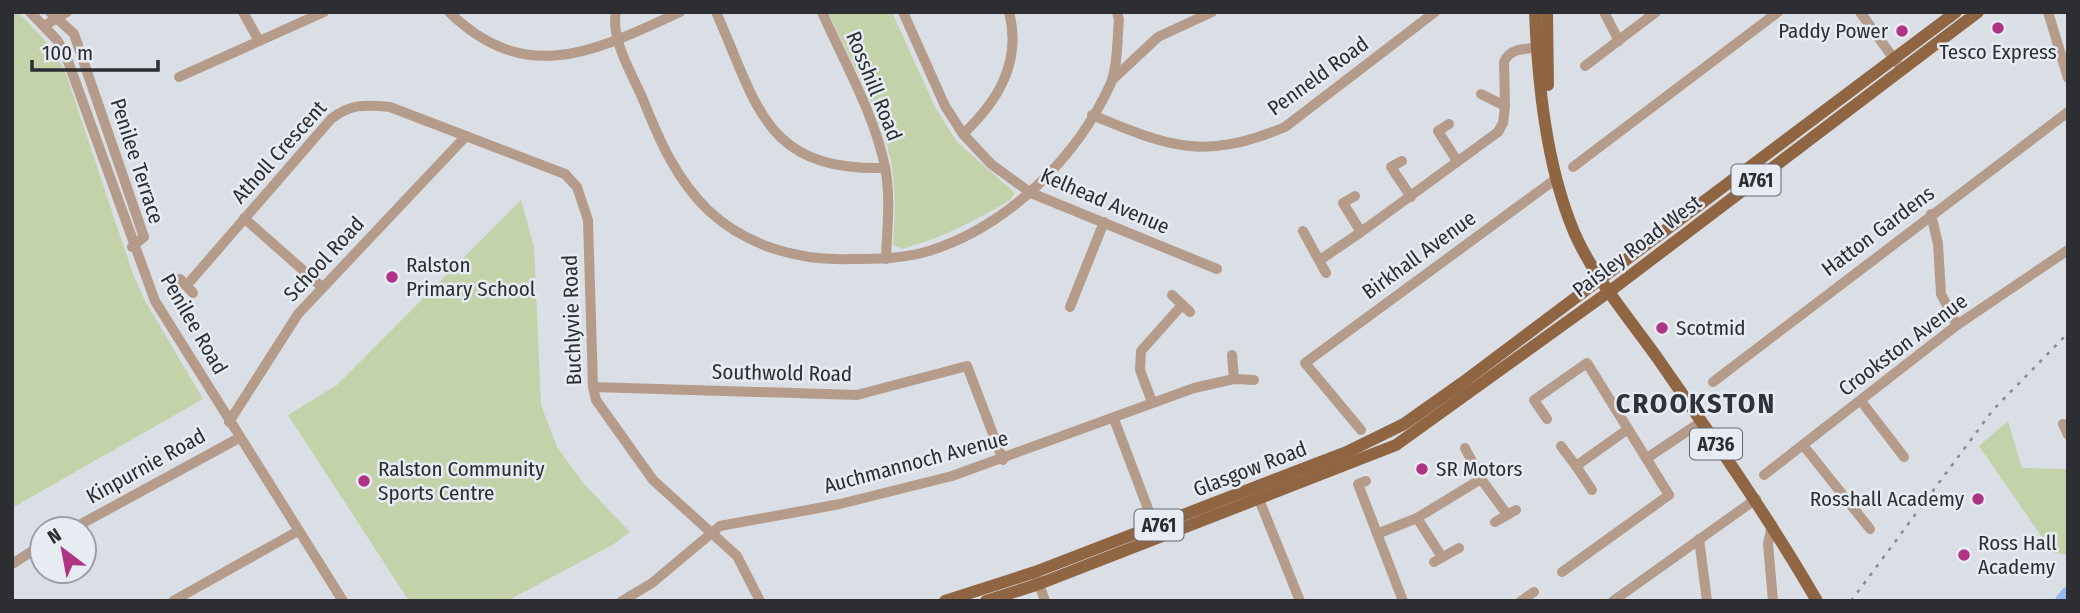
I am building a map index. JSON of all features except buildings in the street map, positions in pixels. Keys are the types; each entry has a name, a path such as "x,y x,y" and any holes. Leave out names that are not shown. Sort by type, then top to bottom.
{"main road":[{"name":"A736","path":"1535,12 1543,48 1548,124 1557,178 1574,231 1602,279 1756,499 1817,601"},
{"name":"A736","path":"1543,48 1547,12"},
{"name":"Paisley Road West","path":"1370,442 1430,414 1610,290 1898,65 1956,12"},
{"name":"Paisley Road West","path":"1382,453 1602,279 1898,65 1978,12"},
{"name":"Glasgow Road","path":"1257,494 1370,442"},
{"name":"Glasgow Road","path":"986,601 1037,578 1257,494 1382,453"},
{"name":"Glasgow Road","path":"945,601 1037,578"}],"street":[{"name":"Penilee Road","path":"30,12 57,40 71,69 132,247 155,301 343,601"},
{"path":"44,26 53,15 67,12"},
{"path":"243,12 259,41"},
{"path":"179,77 324,12"},
{"path":"449,12 489,43 533,55 565,55 593,50 681,12"},
{"path":"615,12 618,40 662,147 686,187 710,212 747,237 781,252 827,260 886,259 928,251 979,228 1031,193 1068,150 1112,81 1158,37 1212,12"},
{"path":"716,12 758,108 782,139 826,165 849,169 885,168"},
{"name":"Rosshill Road","path":"822,12 874,128 885,168 888,209 886,259"},
{"name":"Kelhead Avenue","path":"903,12 945,106 963,134 991,164 1031,193 1217,269"},
{"path":"963,134 986,112 1007,75 1013,36 1009,12"},
{"path":"1112,81 1119,20 1117,12"},
{"name":"Penneld Road","path":"1091,115 1138,134 1190,148 1230,145 1256,139 1285,127 1436,12"},
{"path":"1604,12 1619,41"},
{"path":"1585,66 1656,12"},
{"path":"1573,167 1777,12"},
{"path":"1860,12 1898,65"},
{"path":"2048,12 2068,78"},
{"name":"Penilee Terrace","path":"53,15 74,34 144,237 132,247"},
{"path":"2056,39 2068,37"},
{"path":"1320,260 1498,132 1503,122 1504,62 1507,55 1514,50 1543,48"},
{"path":"1481,94 1504,106"},
{"name":"Atholl Crescent","path":"187,286 331,119 344,109 361,104 390,107 466,136"},
{"name":"Hatton Gardens","path":"1713,382 2068,112"},
{"path":"1449,124 1438,131 1457,160"},
{"name":"School Road","path":"229,422 278,342 322,287 466,136"},
{"name":"Buchlyvie Road","path":"466,136 565,174 577,187 587,220 593,387 603,414 653,480 737,556 760,601"},
{"path":"1402,161 1391,167 1410,197"},
{"name":"Birkhall Avenue","path":"1361,430 1305,363 1557,178"},
{"path":"1355,196 1343,203 1361,232"},
{"path":"1931,214 1938,244 1941,294 1957,325"},
{"path":"244,218 322,287"},
{"path":"1070,307 1104,222"},
{"path":"1303,231 1326,273"},
{"name":"Crookston Avenue","path":"1765,475 1957,325 2068,250"},
{"path":"1152,402 1140,370 1141,351 1186,308 1172,295"},
{"path":"1232,355 1234,379"},
{"path":"1547,419 1534,400 1587,363 1669,495 1566,565"},
{"name":"Southwold Road","path":"593,387 857,395 967,366 1003,460"},
{"name":"Auchmannoch Avenue","path":"622,601 652,583 720,526 893,492 1003,460 1152,402 1234,379 1254,380"},
{"path":"1861,401 1904,457"},
{"path":"1114,419 1157,532"},
{"path":"1647,458 1701,422"},
{"path":"1576,466 1628,429"},
{"name":"Kinpurnie Road","path":"98,515 239,438"},
{"path":"1803,445 1870,528"},
{"path":"1561,446 1592,490"},
{"path":"1465,448 1481,479 1511,512 1495,522"},
{"path":"1377,534 1417,518 1481,479"},
{"path":"1366,481 1357,484 1403,601"},
{"path":"1257,494 1300,601"},
{"path":"1613,601 1756,499"},
{"path":"1417,518 1438,560 1459,548"},
{"path":"1772,524 1768,544 1773,601"},
{"path":"173,601 298,531"},
{"path":"1699,538 1707,601"},
{"path":"12,565 28,554"},
{"path":"1037,578 1045,601"},
{"path":"1518,599 1534,592"}],"green space":[{"path":"12,12 18,12 54,50 66,74 133,274 144,299 203,399 12,508"},
{"path":"828,12 892,12 935,107 957,142 1015,193 1010,200 931,240 902,249 893,245 894,187 888,149 874,109"},
{"path":"521,200 534,247 541,405 557,447 584,484 630,532 614,544 507,601 409,601 288,415 337,385"},
{"path":"2008,421 2022,468 2068,469 2068,555 2053,553 1979,446"}],"waterway":[{"path":"2063,601 2068,595"}],"railway":[{"path":"1851,601 1993,410 2068,333"}],"place":[{"name":"Tesco Express","path":"1998,28"},
{"name":"Paddy Power","path":"1902,31"},
{"name":"Ralston Primary School","path":"392,277"},
{"name":"Scotmid","path":"1662,328"},
{"name":"SR Motors","path":"1422,469"},
{"name":"Ralston Community Sports Centre","path":"364,481"},
{"name":"Rosshall Academy","path":"1978,499"},
{"name":"Ross Hall Academy","path":"1964,555"}],"district":[{"name":"CROOKSTON","path":"1696,403"}]}
